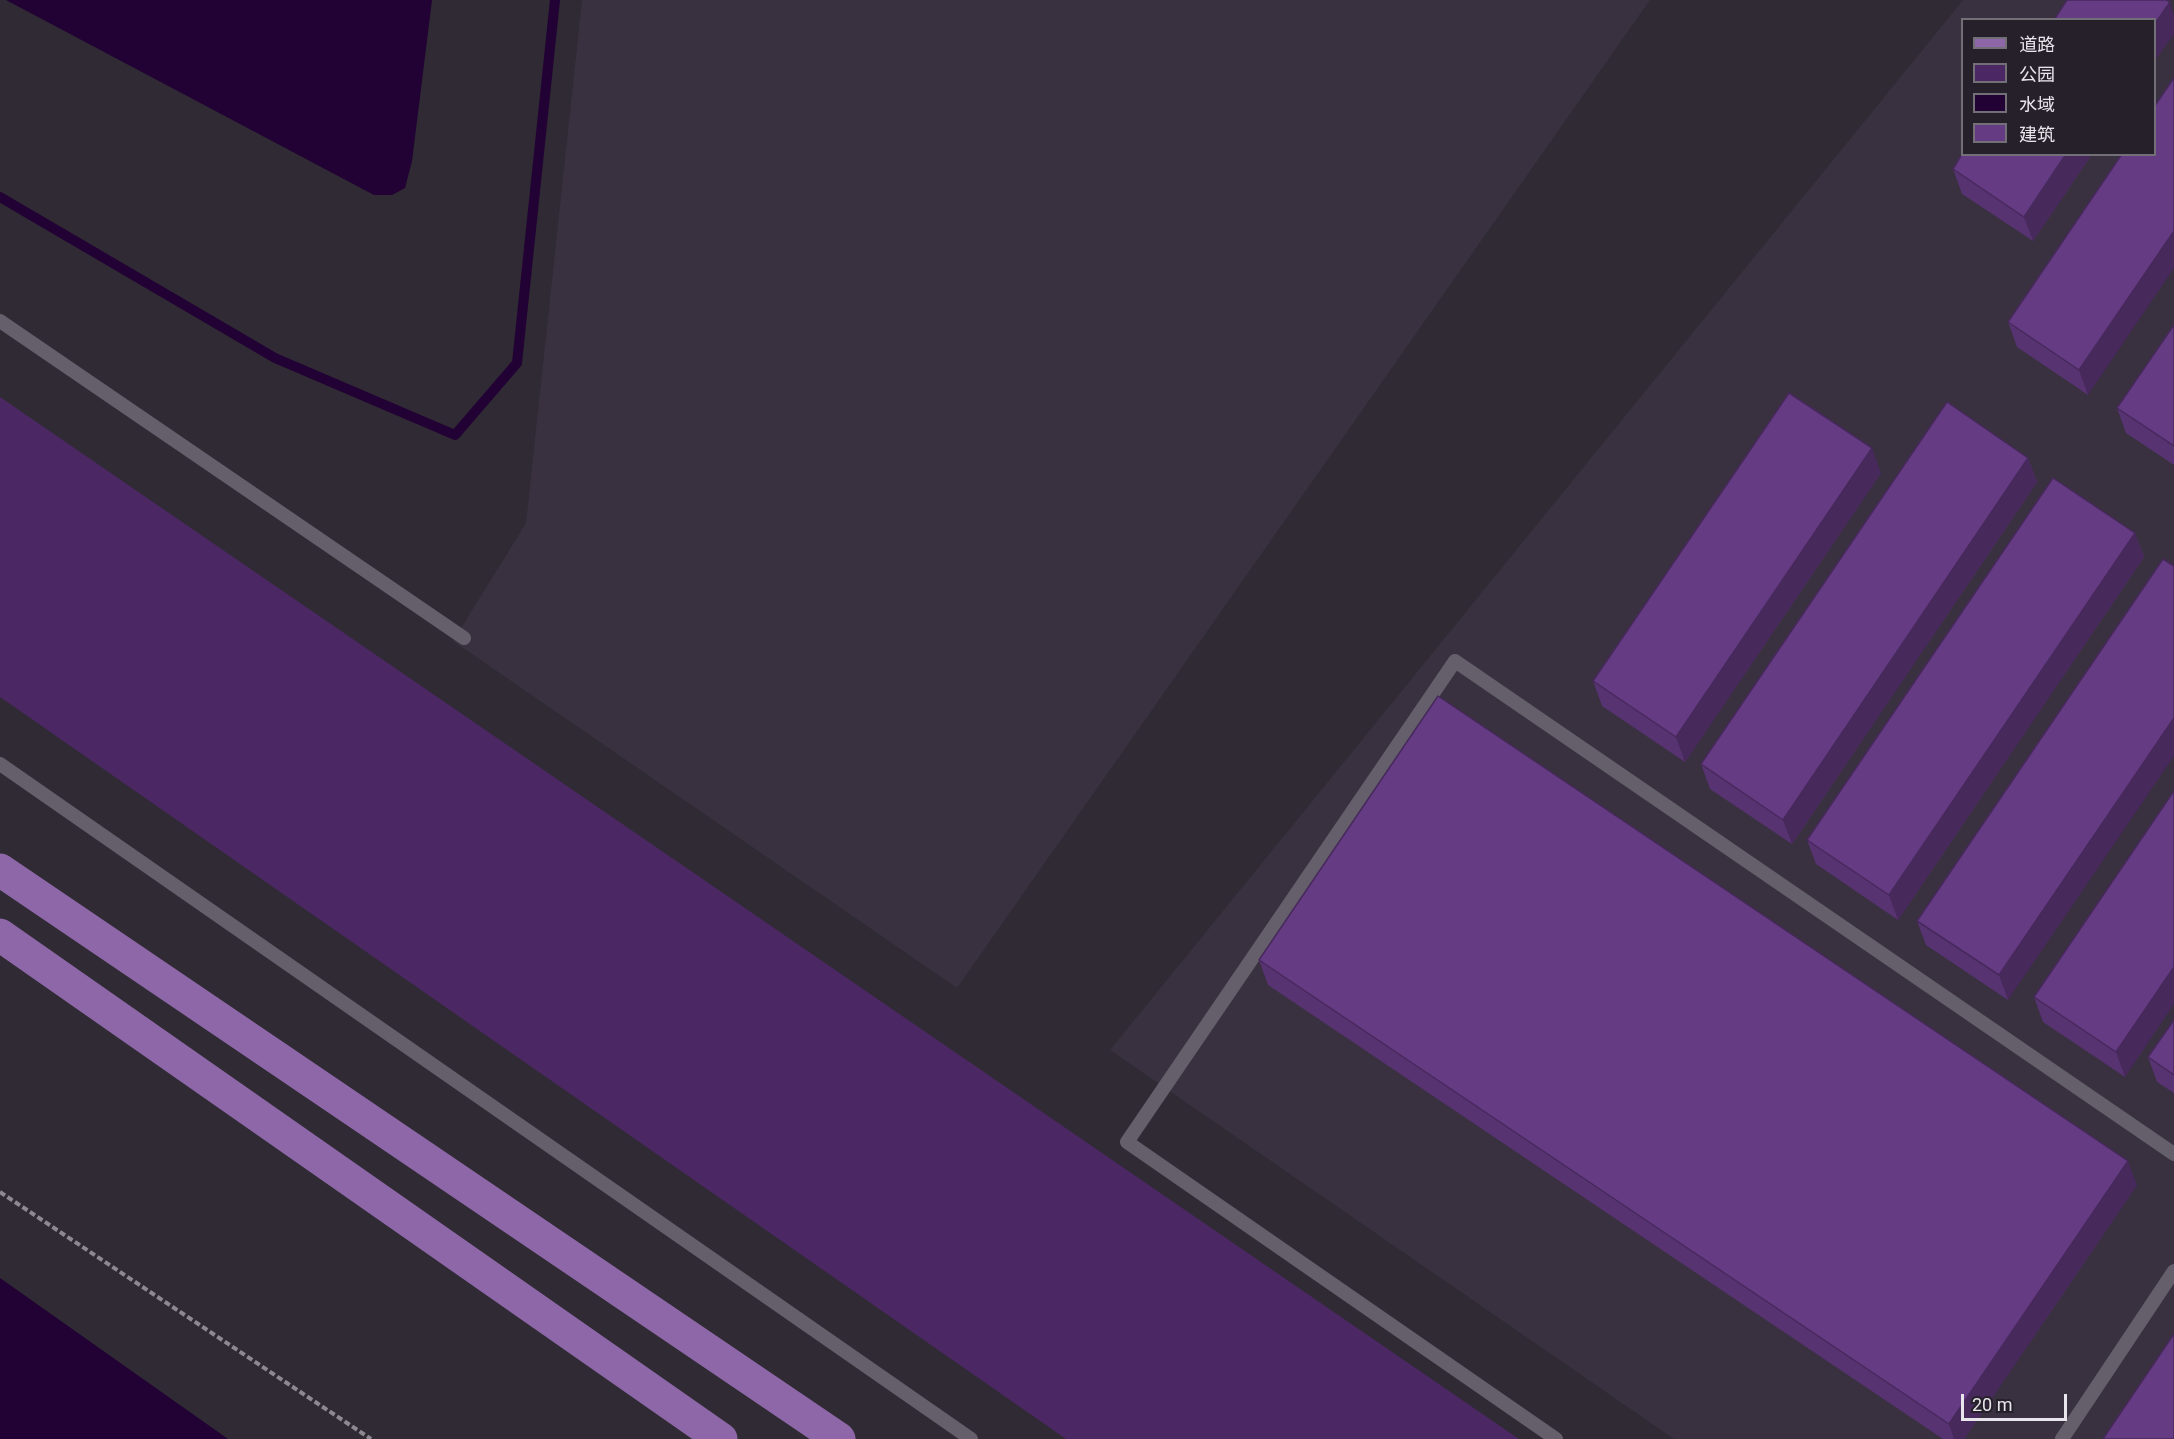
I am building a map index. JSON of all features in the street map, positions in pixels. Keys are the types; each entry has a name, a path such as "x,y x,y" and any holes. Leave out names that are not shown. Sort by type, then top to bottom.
{"main road":[{"path":"0,870 839,1439"},
{"path":"0,935 721,1439"}],"lane":[{"path":"0,321 464,638"},
{"path":"1556,1439 1127,1142 1455,661 2174,1154"},
{"path":"0,764 971,1439"},
{"path":"2062,1439 2174,1271"}],"path":[{"path":"0,1192 371,1439"}],"shaded area":[{"path":"582,0 1650,0 957,988 453,641 526,523"},
{"path":"1963,0 2174,0 2174,1439 1674,1439 1110,1050"}],"green space":[{"path":"0,397 1519,1439 1066,1439 0,697"}],"water":[{"path":"6,0 432,0 412,161 405,188 392,195 374,195"},
{"path":"0,1278 228,1439 0,1439"}],"building":[{"path":"2067,0 2166,0 2170,2 2156,22 2156,18 2055,18"},
{"path":"2174,78 2174,231 2079,370 2008,322 2121,156 2156,156 2156,104"},
{"path":"1961,156 2065,156 2024,217 1953,169"},
{"path":"2174,325 2174,446 2117,408"},
{"path":"1789,393 1872,448 1676,737 1593,681"},
{"path":"1947,402 2028,458 1783,820 1701,764"},
{"path":"2053,478 2135,533 1889,895 1807,840"},
{"path":"2163,559 2174,566 2174,718 1999,975 1917,921"},
{"path":"1438,696 2128,1161 1949,1424 1259,960"},
{"path":"2174,791 2174,967 2116,1052 2034,997"},
{"path":"2174,1020 2174,1075 2148,1057"},
{"path":"2174,1334 2174,1439 2103,1439"}],"waterway":[{"path":"0,197 275,358 455,435 517,363 555,0"}]}
